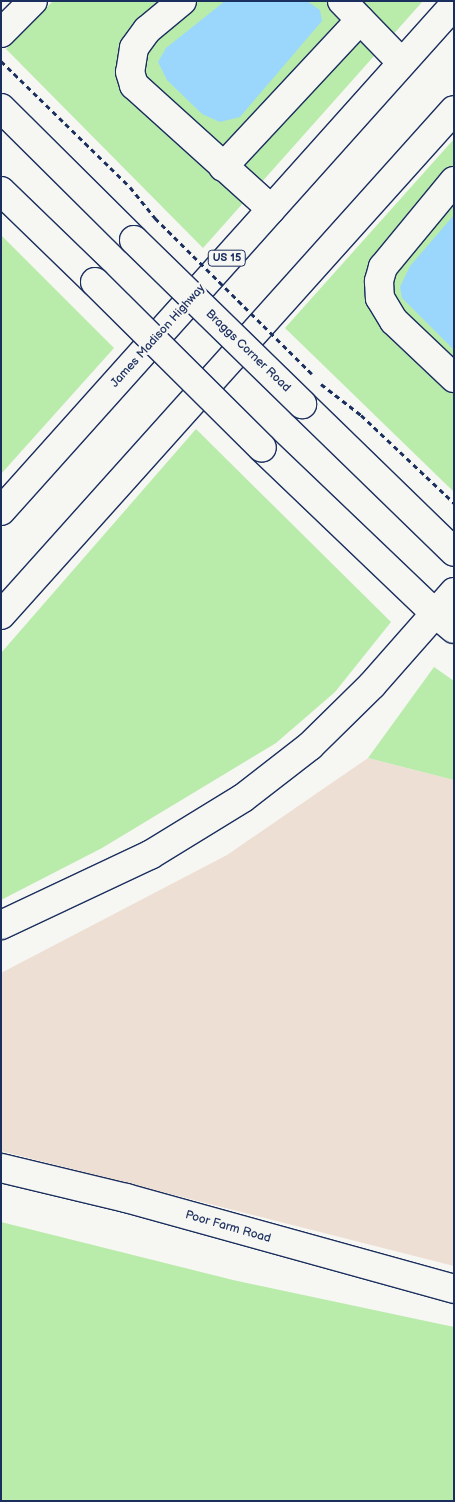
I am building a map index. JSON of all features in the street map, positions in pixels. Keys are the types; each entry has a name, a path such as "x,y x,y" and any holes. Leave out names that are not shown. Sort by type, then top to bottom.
{"main road":[{"path":"1,33 33,1"},
{"path":"182,1 147,30 134,48 130,72 144,98 271,209"},
{"name":"James Madison Highway","path":"1,511 454,4"},
{"path":"223,167 351,10 402,63"},
{"name":"Braggs Corner Road","path":"1,108 454,552"},
{"path":"1,615 454,110"},
{"path":"454,182 383,267 378,281 380,298 394,320 454,378"},
{"path":"1,191 262,448 445,621"},
{"path":"1,925 150,855 243,798 310,746 445,621 454,592"},
{"name":"Poor Farm Road","path":"1,1168 126,1198 454,1289"}],"path":[{"path":"1,61 130,187 155,218 321,384 361,415 454,503"}],"shaded area":[{"path":"368,758 454,780 454,1266 1,1151 1,973 227,855"}],"green space":[{"path":"53,1 423,1 203,248 6,49"},
{"path":"454,139 454,492 285,328"},
{"path":"1,235 114,348 1,474"},
{"path":"196,429 391,622 335,692 276,743 102,848 1,900 1,653"},
{"path":"434,667 454,681 454,780 368,758"},
{"path":"1,1222 233,1280 454,1327 454,1501 1,1501"}],"water":[{"path":"225,1 307,1 320,10 322,21 240,117 220,122 202,114 167,80 158,62 166,48"},
{"path":"454,215 454,350 402,298 400,287 410,266"}]}
